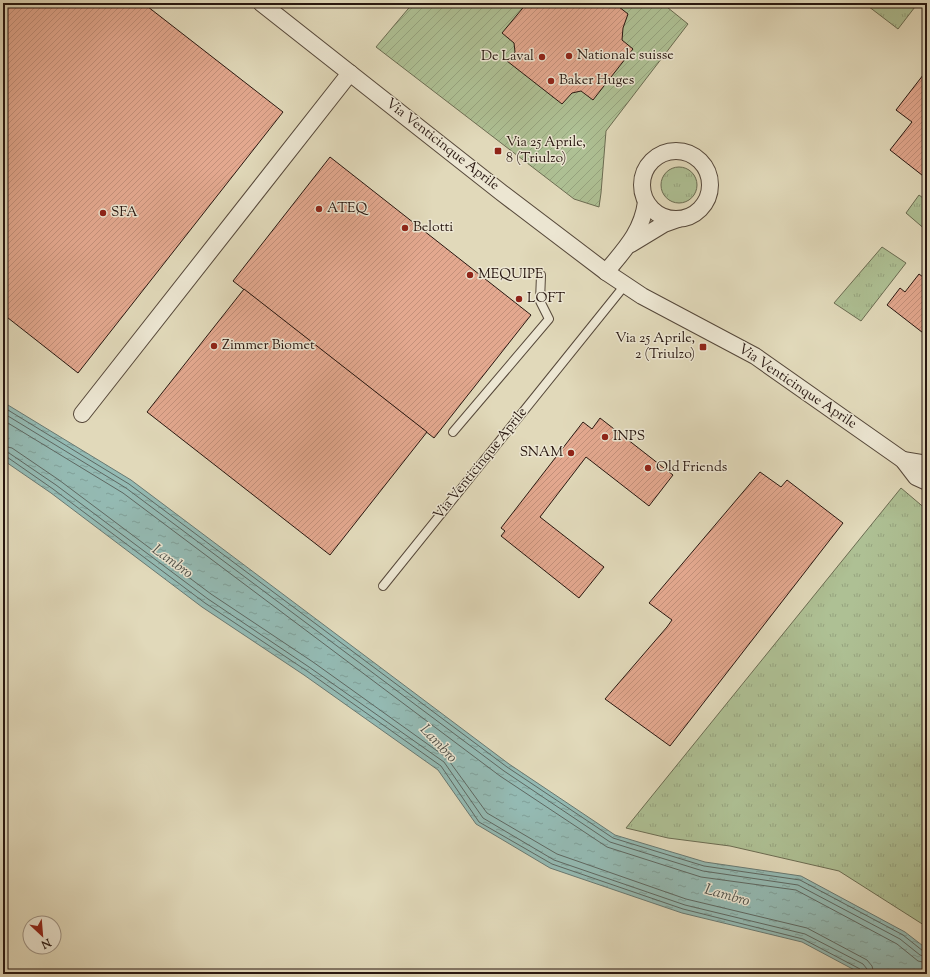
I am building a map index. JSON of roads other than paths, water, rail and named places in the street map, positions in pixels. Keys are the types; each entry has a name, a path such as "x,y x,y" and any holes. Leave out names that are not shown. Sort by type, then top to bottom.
{"street":[{"name":"Via Venticinque Aprile","path":"261,3 502,193 606,272 642,296 755,356 903,460 916,477 927,482"},
{"path":"82,414 350,73"},
{"path":"606,272 630,245 664,224 684,218 697,212 705,204 709,197 711,185 707,170 704,164 696,156 678,150 668,151 657,156 644,171 642,183 643,195 646,202 654,211 666,218 678,219"},
{"path":"630,245 644,216 646,202"},
{"name":"Via Venticinque Aprile","path":"903,460 927,464"}],"lane":[{"path":"453,432 549,319 540,301 541,275"},
{"name":"Via Venticinque Aprile","path":"383,586 625,285"}],"water":[{"name":"Lambro","path":"3,402 131,480 509,764 615,835 705,862 801,876 905,932 927,949 927,974 862,974 802,942 682,913 550,868 476,824 438,770 304,675 202,607 51,493 3,460"}],"place":[{"name":"Nationale suisse","path":"569,56"},
{"name":"De Laval","path":"542,57"},
{"name":"Baker Huges","path":"551,81"},
{"name":"Via 25 Aprile, 8 (Triulzo)","path":"498,151"},
{"name":"ATEQ","path":"319,209"},
{"name":"SFA","path":"103,213"},
{"name":"Belotti","path":"405,228"},
{"name":"MEQUIPE","path":"470,275"},
{"name":"LOFT","path":"519,299"},
{"name":"Zimmer Biomet","path":"214,346"},
{"name":"Via 25 Aprile, 2 (Triulzo)","path":"703,347"},
{"name":"INPS","path":"605,437"},
{"name":"SNAM","path":"571,453"},
{"name":"Old Friends","path":"648,468"}]}
